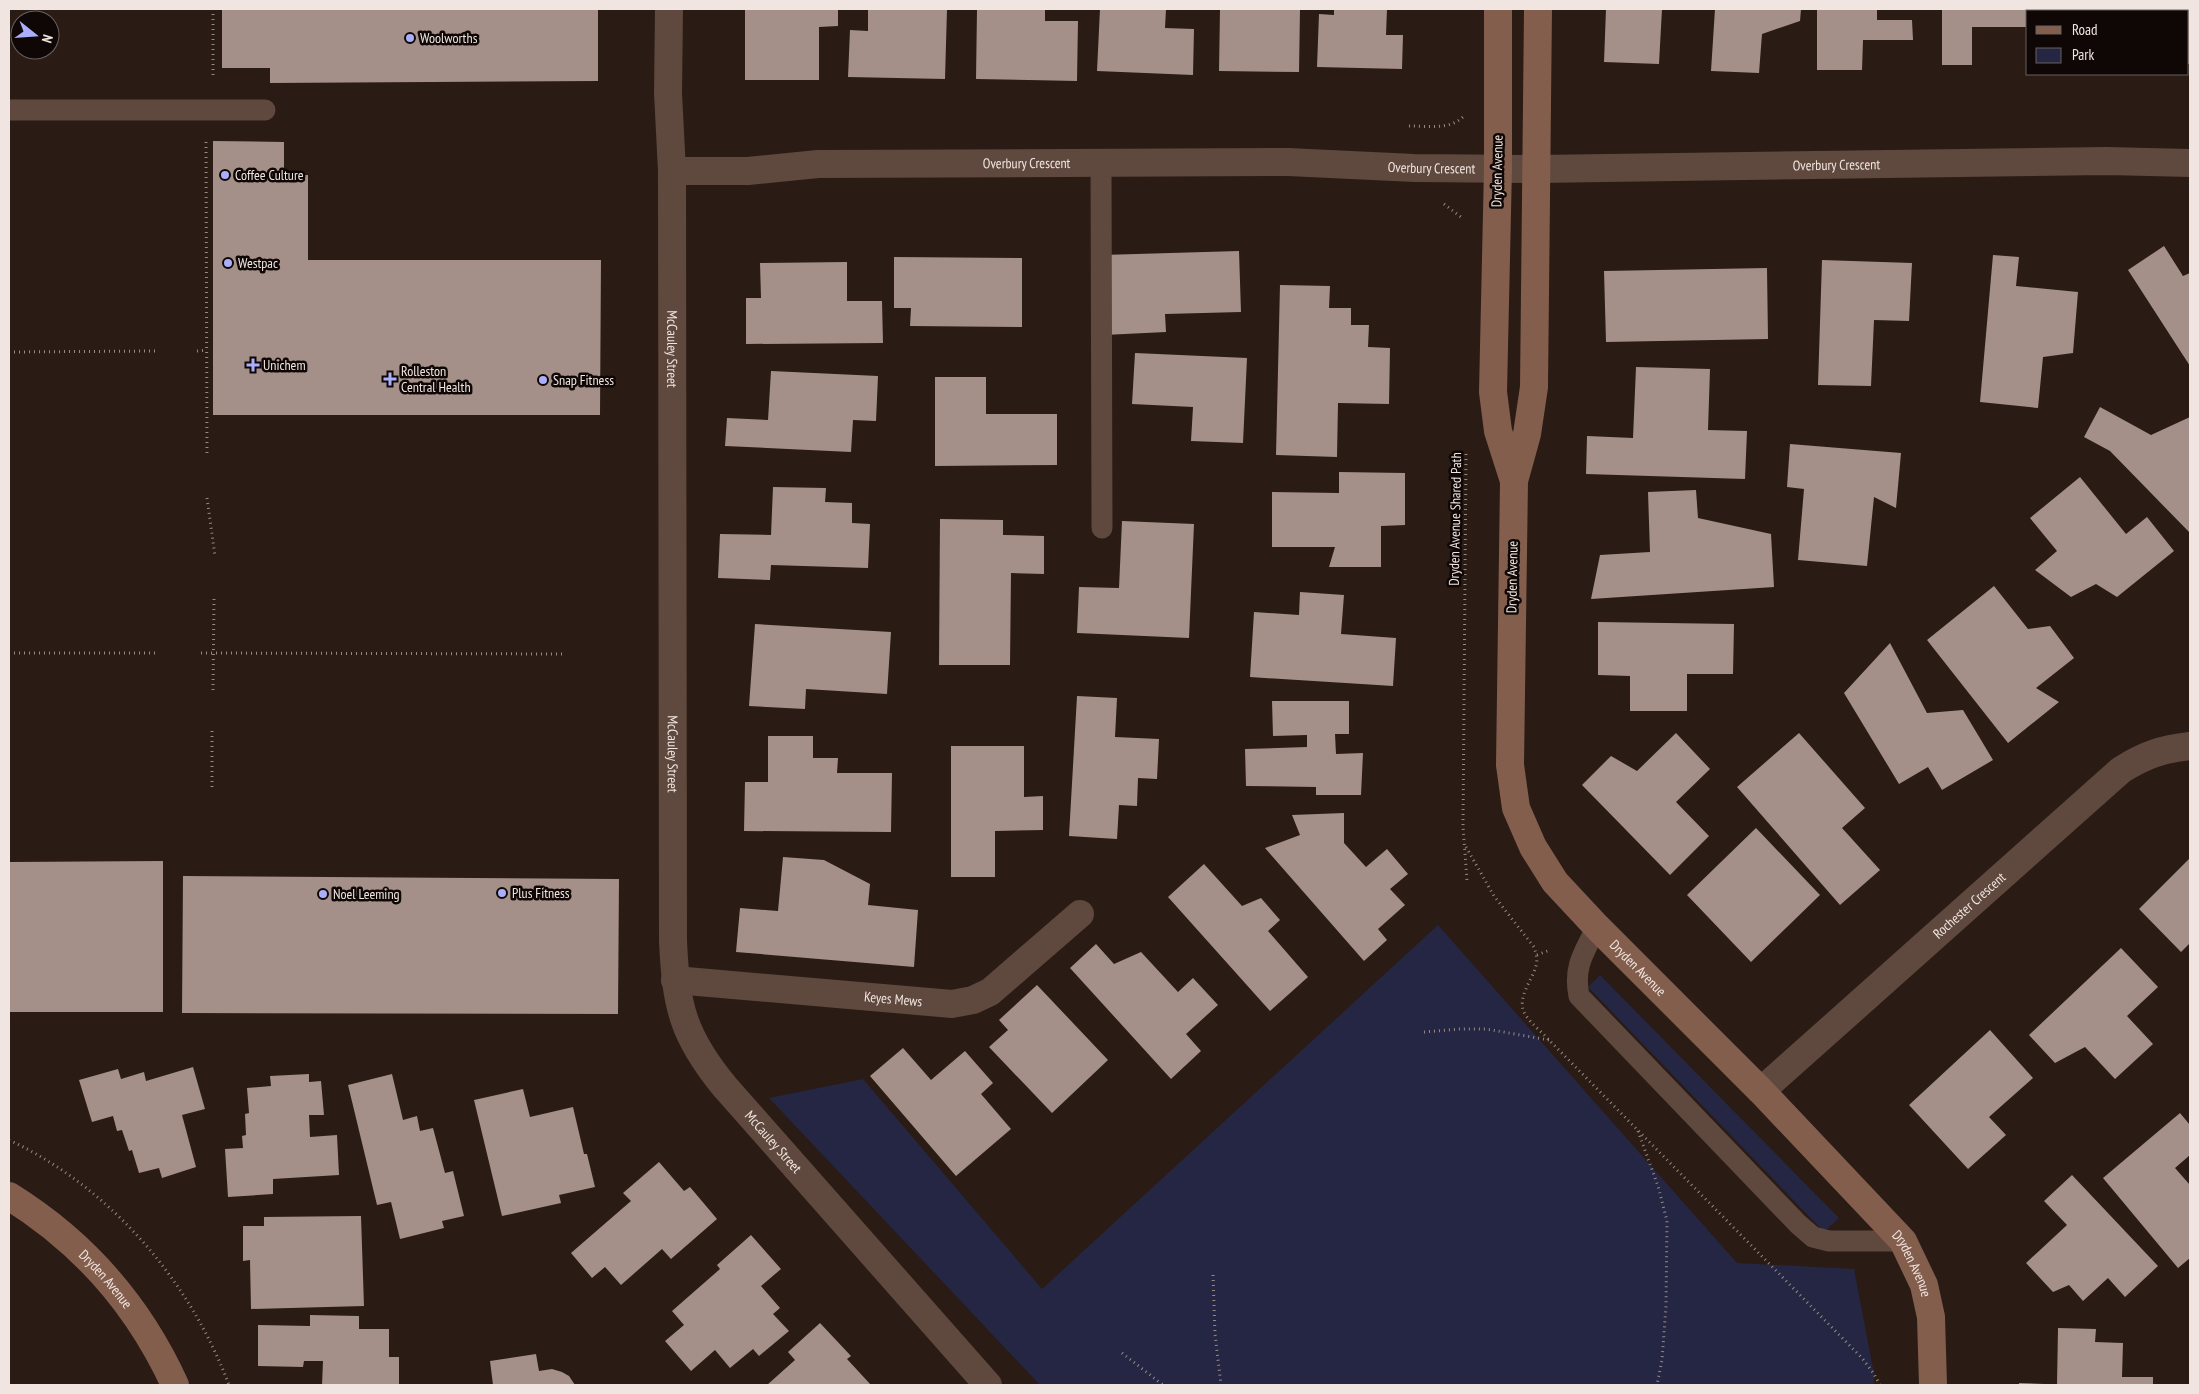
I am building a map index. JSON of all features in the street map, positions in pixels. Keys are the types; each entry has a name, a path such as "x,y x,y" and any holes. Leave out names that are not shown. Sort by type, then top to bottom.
{"street":[{"name":"McCauley Street","path":"669,9 668,93 672,171 673,940 675,980 681,1014 693,1043 707,1066 988,1385"},
{"name":"Dryden Avenue","path":"1498,9 1498,168 1493,392 1498,431 1514,482"},
{"name":"Dryden Avenue","path":"1538,9 1534,387 1527,434 1514,482 1510,765 1516,808 1533,847 1555,882 1597,927 1761,1092 1903,1242 1924,1285 1930,1317 1933,1385"},
{"name":"Overbury Crescent","path":"672,171 748,170 818,164 1288,162 1414,168 1537,169 2087,161 2190,163"},
{"name":"Rochester Crescent","path":"1761,1092 2121,770 2142,757 2166,748 2190,746"},
{"name":"Keyes Mews","path":"675,980 952,1004 973,1000 990,992 1080,914"},
{"name":"Dryden Avenue","path":"9,1196 58,1230 102,1271 140,1321 165,1364 174,1385"}],"lane":[{"path":"9,110 265,110"},
{"path":"1101,163 1102,528"},
{"path":"1597,927 1579,962 1576,981 1578,996 1798,1224 1813,1237 1829,1240 1903,1242"}],"path":[{"path":"213,9 213,76 221,77"},
{"path":"1409,126 1455,124 1465,114"},
{"path":"206,137 207,456"},
{"path":"1438,202 1448,206 1463,219"},
{"path":"198,351 207,350"},
{"path":"9,352 155,351"},
{"name":"Dryden Avenue Shared Path","path":"1466,445 1464,844 1467,880"},
{"path":"207,498 215,556"},
{"path":"213,690 214,598"},
{"path":"9,653 158,653"},
{"path":"201,653 566,654"},
{"path":"212,731 212,790"},
{"path":"1464,844 1494,896 1534,947 1537,955 1537,965 1525,989 1525,1013 1549,1040 1862,1358 1880,1385"},
{"path":"1424,1032 1486,1029 1549,1040"},
{"path":"1638,1130 1658,1186 1667,1221 1666,1306 1662,1360 1657,1385"},
{"path":"9,1140 28,1149 66,1174 115,1214 139,1237 159,1261 196,1317 229,1385"},
{"path":"1213,1276 1215,1334 1221,1385"},
{"path":"1122,1353 1163,1385"}],"green space":[{"path":"1438,925 1737,1263 1854,1269 1874,1374 1874,1385 1040,1385 769,1098 863,1079 1042,1289"},
{"path":"1600,975 1839,1218 1824,1232 1588,987"}],"building":[{"name":"Woolworths","path":"222,9 598,9 598,81 270,83 270,68 222,68"},
{"path":"745,9 838,9 838,26 819,27 819,80 745,80"},
{"path":"868,9 947,9 945,79 848,77 850,30 868,31"},
{"path":"977,9 1045,9 1045,21 1078,21 1077,81 976,79"},
{"path":"1100,9 1166,9 1165,28 1194,29 1193,75 1097,71"},
{"path":"1220,9 1300,9 1299,72 1219,71"},
{"path":"1334,9 1387,9 1386,35 1403,35 1402,69 1317,67 1319,14 1334,15"},
{"path":"1606,9 1662,9 1659,64 1604,62"},
{"path":"1715,9 1801,9 1800,21 1762,34 1759,73 1711,71"},
{"path":"1817,9 1877,9 1877,20 1912,20 1913,40 1863,40 1862,70 1817,70"},
{"path":"1942,9 2033,9 2026,10 2026,27 1972,27 1972,65 1942,65"},
{"path":"2047,9 2135,9 2135,10"},
{"path":"2190,9 2190,64 2189,10 2157,10"},
{"path":"213,141 284,142 284,175 308,175 308,260 601,260 600,415 213,415"},
{"path":"2164,246 2183,276 2190,273 2190,366 2128,270"},
{"path":"1239,251 1241,312 1165,314 1166,332 1104,335 1102,255"},
{"path":"1993,255 2019,257 2016,286 2078,292 2073,353 2043,357 2038,408 1980,402"},
{"path":"894,257 1022,258 1022,327 910,326 911,308 894,308"},
{"path":"1822,260 1912,263 1909,321 1874,320 1871,386 1818,385"},
{"path":"847,262 847,301 882,301 883,343 746,344 746,298 761,298 760,263"},
{"path":"1767,268 1768,339 1606,342 1604,271"},
{"path":"1280,285 1330,286 1329,308 1351,308 1351,325 1369,325 1368,347 1390,348 1389,404 1338,403 1337,457 1276,455"},
{"path":"1135,353 1247,358 1243,443 1191,441 1193,407 1132,404"},
{"path":"1636,367 1710,369 1708,430 1747,431 1745,479 1586,474 1587,436 1633,438"},
{"path":"771,371 878,376 876,421 853,420 851,452 725,446 727,418 768,420"},
{"path":"935,377 986,377 986,414 1057,414 1057,465 935,466"},
{"path":"2100,407 2151,435 2190,417 2190,533 2110,451 2084,437"},
{"path":"1790,444 1901,453 1896,508 1874,497 1867,566 1798,560 1804,489 1787,487"},
{"path":"1339,472 1405,473 1405,525 1381,526 1381,567 1329,567 1335,547 1272,547 1272,492 1339,493"},
{"path":"2080,477 2126,534 2147,517 2174,551 2117,597 2096,584 2071,597 2035,570 2057,551 2030,518"},
{"path":"773,487 826,488 825,502 852,503 852,523 870,524 868,568 771,565 770,580 718,578 720,534 771,535"},
{"path":"1696,490 1698,518 1771,534 1774,587 1591,599 1600,555 1650,552 1648,492"},
{"path":"940,519 1003,520 1003,535 1044,536 1044,574 1011,573 1010,665 939,665"},
{"path":"1122,521 1194,524 1189,638 1077,633 1079,587 1119,588"},
{"path":"1994,586 2028,629 2050,626 2074,658 2036,688 2059,702 2008,743 1927,640"},
{"path":"1300,592 1344,595 1341,634 1396,638 1393,686 1250,677 1254,612 1299,615"},
{"path":"1598,622 1734,624 1733,674 1687,674 1687,711 1630,711 1630,676 1598,675"},
{"path":"755,624 891,632 887,694 806,689 805,709 749,706"},
{"path":"1890,643 1927,713 1963,710 1993,760 1942,790 1928,767 1899,784 1844,693"},
{"path":"1077,696 1117,698 1115,737 1159,739 1157,779 1138,778 1137,806 1119,805 1117,839 1069,836"},
{"path":"1272,701 1349,701 1349,734 1335,734 1336,754 1363,753 1361,795 1316,795 1316,787 1246,786 1245,749 1307,747 1307,735 1273,736"},
{"path":"1676,733 1710,769 1676,802 1709,836 1670,875 1582,785 1611,756 1637,771"},
{"path":"1799,733 1865,808 1842,828 1880,870 1840,905 1737,787"},
{"path":"768,736 813,736 813,758 838,758 837,773 892,773 891,832 744,831 745,782 768,782"},
{"path":"951,746 1024,746 1024,797 1043,796 1043,830 995,831 995,877 951,877"},
{"path":"1344,813 1344,843 1366,867 1387,849 1408,874 1390,889 1405,905 1378,929 1387,940 1364,961 1265,848 1300,835 1292,815"},
{"path":"1756,828 1820,895 1751,962 1687,895"},
{"path":"783,857 824,860 870,884 868,905 918,910 914,967 736,952 740,908 778,911"},
{"path":"2190,858 2190,943 2181,952 2139,909"},
{"path":"163,861 163,1012 9,1012 9,862"},
{"path":"1204,864 1242,906 1261,898 1280,920 1268,931 1308,977 1270,1011 1168,897"},
{"path":"183,876 619,879 618,1014 182,1013"},
{"path":"1096,944 1114,964 1141,952 1178,992 1193,978 1218,1005 1186,1034 1201,1051 1171,1079 1070,968"},
{"path":"2121,948 2158,987 2127,1016 2153,1044 2115,1079 2085,1047 2055,1063 2029,1035"},
{"path":"1037,985 1108,1060 1052,1113 989,1047 1008,1030 999,1020"},
{"path":"1990,1030 2033,1078 1989,1117 2006,1135 1968,1169 1909,1105"},
{"path":"903,1048 931,1080 965,1051 993,1083 981,1094 1011,1129 956,1176 870,1076"},
{"path":"193,1067 205,1109 182,1115 196,1167 162,1178 159,1168 139,1173 132,1150 129,1151 122,1130 117,1131 113,1116 92,1122 79,1080 118,1069 121,1079 144,1072 146,1081"},
{"path":"309,1074 309,1082 321,1081 324,1115 309,1115 310,1137 337,1135 339,1175 273,1179 273,1194 228,1197 225,1149 243,1148 242,1136 246,1135 245,1114 249,1113 247,1088 271,1086 270,1076"},
{"path":"392,1074 403,1120 417,1116 420,1131 433,1128 445,1173 453,1171 464,1216 442,1221 444,1228 400,1239 391,1202 377,1205 348,1085"},
{"path":"523,1089 530,1117 573,1107 584,1154 587,1154 595,1187 559,1195 561,1203 502,1216 474,1100"},
{"path":"2180,1113 2190,1125 2190,1155 2175,1168 2190,1185 2190,1258 2178,1268 2103,1178"},
{"path":"659,1162 684,1191 690,1187 717,1219 671,1259 662,1249 621,1285 605,1267 592,1278 571,1253 631,1201 623,1193"},
{"path":"2072,1175 2158,1266 2125,1297 2108,1278 2083,1301 2069,1285 2053,1292 2026,1263 2067,1225 2044,1201"},
{"path":"361,1216 364,1306 251,1309 250,1260 243,1261 243,1226 264,1226 264,1217"},
{"path":"751,1235 781,1269 761,1286 780,1308 773,1314 789,1331 759,1356 753,1349 730,1368 715,1350 691,1371 665,1341 684,1325 672,1311 720,1269 717,1265"},
{"path":"310,1315 359,1316 359,1329 389,1329 389,1357 399,1357 399,1385 322,1385 323,1361 304,1361 303,1367 258,1366 258,1325 310,1326"},
{"path":"820,1323 851,1356 847,1359 871,1385 767,1385 795,1360 788,1352"},
{"path":"2058,1328 2096,1329 2095,1342 2123,1343 2122,1377 2153,1377 2153,1385 2057,1385"},
{"path":"536,1354 539,1371 552,1369 562,1372 569,1376 575,1385 493,1385 490,1361"},
{"path":"2019,1383 2045,1384 2045,1385 2019,1385"}],"place":[{"name":"Woolworths","path":"410,38"},
{"name":"Coffee Culture","path":"225,175"},
{"name":"Westpac","path":"228,263"},
{"name":"Unichem","path":"253,365"},
{"name":"Rolleston Central Health","path":"390,379"},
{"name":"Snap Fitness","path":"543,380"},
{"name":"Plus Fitness","path":"502,893"},
{"name":"Noel Leeming","path":"323,894"}]}
